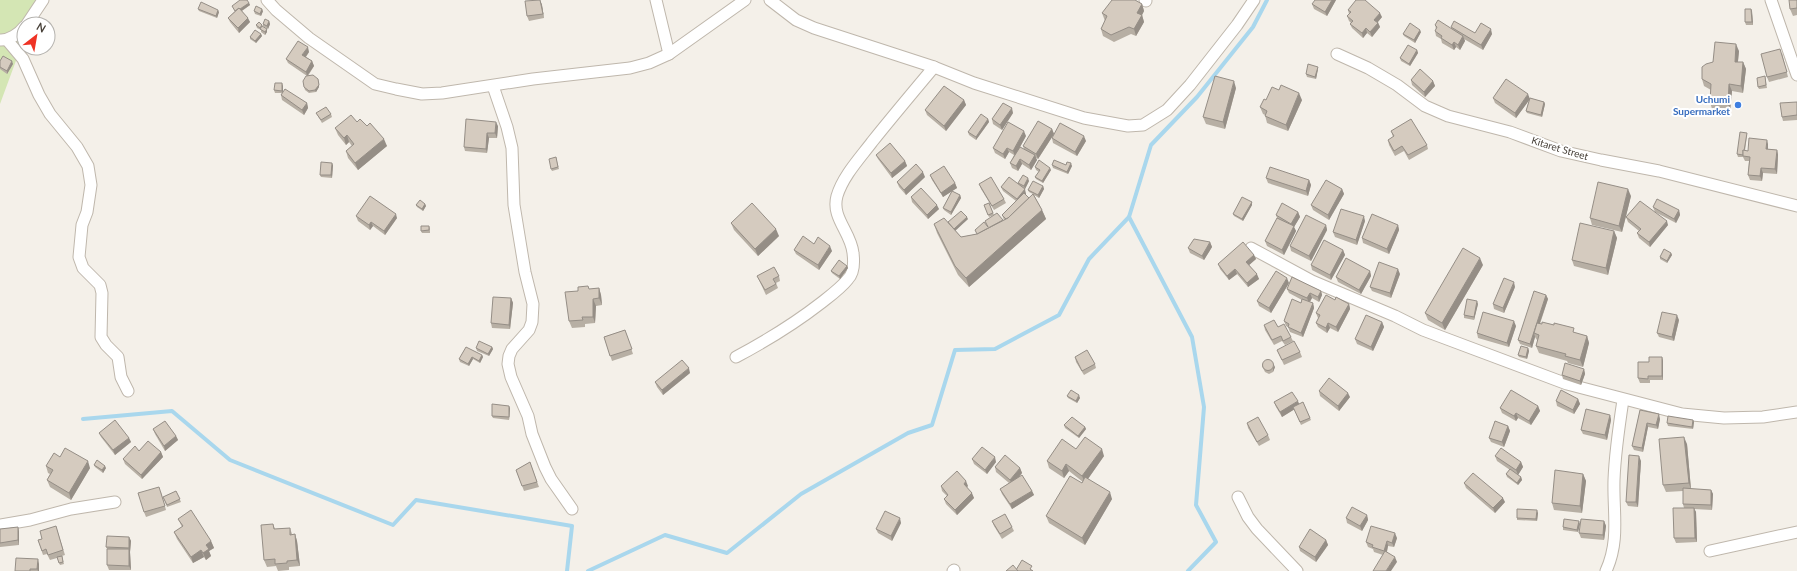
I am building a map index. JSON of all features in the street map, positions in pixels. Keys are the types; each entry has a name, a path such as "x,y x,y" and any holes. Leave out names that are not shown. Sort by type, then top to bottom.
{"street":[{"path":"32,16 43,0"},
{"path":"267,0 276,10 308,38 375,84 422,94 442,93 630,68 649,63 669,54 745,0"},
{"path":"656,0 669,54"},
{"path":"770,0 796,20 814,28 934,67 974,83 1084,118 1128,126 1143,125 1167,110 1237,25 1254,0"},
{"path":"1771,0 1797,74"},
{"path":"16,34 3,40 23,59 39,95 50,114 77,147 88,166 91,185 87,212 82,225 78,257 82,268 100,285 102,293 101,337 106,345 118,357 121,378 128,391"},
{"name":"Kitaret Street","path":"1337,54 1368,68 1397,85 1425,106 1448,116 1510,132 1561,151 1659,171 1797,206"},
{"path":"736,357 771,338 810,312 849,278 853,269 853,251 837,214 836,204 838,195 846,177 897,110 934,67"},
{"path":"493,86 507,127 512,148 514,205 525,272 533,304 532,322 529,330 512,349 508,364 511,377 528,416 532,434 545,467 551,479 572,509"},
{"path":"1251,248 1312,281 1395,316 1423,330 1560,381 1623,400 1682,414 1724,418 1763,418 1797,412"},
{"path":"1606,571 1613,557 1615,542 1614,477 1617,435 1623,400"},
{"path":"1238,498 1248,518 1296,571"},
{"path":"0,525 30,520 71,508 115,502"},
{"path":"1710,551 1797,532"}],"green space":[{"path":"0,0 38,0 29,16 16,16 16,56 18,56 0,104"}],"building":[{"path":"240,0 247,0 249,3 235,11 232,6"},
{"path":"540,0 543,14 527,16 525,1"},
{"path":"1112,0 1135,0 1142,4 1137,13 1142,15 1134,29 1129,27 1111,35 1101,29 1107,16 1102,13"},
{"path":"1315,0 1332,0 1325,12 1312,4"},
{"path":"1356,0 1365,0 1380,13 1374,20 1378,23 1370,32 1366,28 1362,33 1350,24 1353,21 1347,16 1351,12 1348,10"},
{"path":"1789,0 1797,0 1797,8 1790,9"},
{"path":"201,2 218,10 216,16 198,9"},
{"path":"256,6 262,9 260,14 254,11"},
{"path":"239,8 248,18 238,28 228,18"},
{"path":"1745,9 1751,9 1752,22 1745,22"},
{"path":"265,19 269,21 267,26 263,24"},
{"path":"1438,20 1463,36 1458,45 1454,42 1452,45 1441,38 1442,36 1435,31 1437,27 1435,25"},
{"path":"1454,21 1475,33 1481,23 1491,29 1481,45 1451,27"},
{"path":"259,22 262,25 260,28 256,25"},
{"path":"1410,23 1420,30 1414,40 1403,34"},
{"path":"262,26 267,29 265,32 260,29"},
{"path":"255,30 261,34 255,41 250,37"},
{"path":"298,41 308,47 302,55 312,61 306,72 286,59"},
{"path":"1715,42 1736,44 1735,62 1743,62 1741,86 1729,84 1728,104 1710,102 1711,84 1702,79 1702,67 1713,62"},
{"path":"1408,45 1417,50 1409,64 1400,58"},
{"path":"1780,49 1787,72 1767,77 1761,54"},
{"path":"3,56 12,61 7,71 0,67 0,61"},
{"path":"1308,64 1318,67 1315,77 1306,74"},
{"path":"1420,69 1433,81 1424,92 1411,80"},
{"path":"313,75 318,79 319,85 315,90 309,91 304,87 303,81 306,76"},
{"path":"1215,76 1234,81 1223,122 1203,117"},
{"path":"1765,76 1766,85 1758,87 1757,78"},
{"path":"1506,79 1528,94 1515,113 1493,98"},
{"path":"275,83 282,83 282,91 274,90"},
{"path":"1281,85 1299,93 1286,125 1265,116 1267,111 1260,107 1264,99 1266,100 1272,87 1279,90"},
{"path":"944,86 964,100 944,126 925,110"},
{"path":"285,89 307,103 302,110 281,95"},
{"path":"1530,98 1544,102 1541,115 1526,111"},
{"path":"1797,102 1797,115 1782,117 1780,103"},
{"path":"1003,103 1012,108 1000,125 992,119"},
{"path":"326,107 331,114 321,120 316,113"},
{"path":"981,114 988,119 976,137 968,132"},
{"path":"351,115 357,122 360,119 367,126 370,123 384,139 355,163 346,151 354,144 347,135 344,138 335,128"},
{"path":"466,119 496,122 495,133 487,133 486,149 464,147"},
{"path":"1411,119 1427,145 1408,155 1402,146 1394,151 1388,140 1394,136 1391,131"},
{"path":"1038,121 1052,129 1036,154 1023,146"},
{"path":"1008,122 1024,131 1013,151 1007,148 1003,154 993,148"},
{"path":"1060,123 1084,136 1075,152 1052,138"},
{"path":"1740,132 1747,133 1743,155 1737,154"},
{"path":"1749,138 1767,140 1766,149 1777,150 1775,169 1761,168 1760,176 1748,175 1750,157 1743,156 1743,150 1748,151"},
{"path":"890,143 905,161 891,173 876,155"},
{"path":"1020,147 1035,155 1029,165 1020,159 1016,166 1010,163"},
{"path":"556,157 558,167 551,169 549,159"},
{"path":"1039,160 1050,168 1042,181 1035,177 1040,170 1035,167"},
{"path":"1054,160 1066,165 1067,162 1071,163 1067,172 1052,165"},
{"path":"321,162 332,163 331,175 320,175"},
{"path":"916,164 923,172 904,190 897,182"},
{"path":"944,166 955,183 941,193 930,175"},
{"path":"1270,167 1309,180 1306,191 1266,178"},
{"path":"1023,175 1028,178 1024,186 1018,183"},
{"path":"991,177 1004,199 992,206 979,184"},
{"path":"1009,177 1025,189 1017,199 1001,187"},
{"path":"1326,180 1342,189 1328,215 1311,205"},
{"path":"1033,181 1043,186 1038,195 1028,190"},
{"path":"1598,182 1628,189 1619,226 1590,218"},
{"path":"921,188 937,205 927,215 911,197"},
{"path":"952,191 960,195 951,212 943,208"},
{"path":"1024,193 1029,198 1006,219 1002,215"},
{"path":"1033,194 1042,210 966,278 955,266 934,224 944,218 961,237 977,234 1008,218"},
{"path":"370,196 396,214 384,231 371,222 369,225 356,216"},
{"path":"1242,197 1252,202 1242,219 1233,214"},
{"path":"1657,199 1679,210 1674,219 1653,207"},
{"path":"420,200 425,204 422,209 416,205"},
{"path":"1640,201 1667,221 1649,242 1637,233 1641,229 1626,217"},
{"path":"752,203 776,229 755,249 731,223"},
{"path":"989,203 993,213 988,215 984,205"},
{"path":"1282,203 1298,212 1291,224 1276,215"},
{"path":"1341,209 1364,216 1356,240 1333,232"},
{"path":"961,211 967,217 954,229 948,222"},
{"path":"997,213 1003,220 977,234 975,230 984,222 988,227 985,221"},
{"path":"1372,214 1398,225 1387,249 1362,238"},
{"path":"1306,215 1326,225 1309,256 1290,246"},
{"path":"1277,218 1294,226 1282,250 1265,241"},
{"path":"1580,223 1614,231 1606,268 1572,260"},
{"path":"421,226 429,226 429,230 421,231"},
{"path":"803,236 814,244 818,237 830,246 818,265 794,250"},
{"path":"1194,239 1210,242 1202,256 1188,248"},
{"path":"1324,240 1343,250 1330,275 1311,265"},
{"path":"1243,242 1254,255 1246,262 1257,274 1247,283 1235,269 1227,276 1218,264"},
{"path":"1463,248 1480,258 1442,323 1425,313"},
{"path":"1664,249 1671,253 1667,261 1660,257"},
{"path":"1346,258 1370,271 1359,290 1336,277"},
{"path":"839,260 847,266 839,276 831,271"},
{"path":"1379,262 1398,269 1390,293 1370,287"},
{"path":"774,267 779,276 773,279 776,284 765,290 757,276"},
{"path":"1276,271 1287,278 1269,308 1257,301"},
{"path":"1292,277 1321,291 1318,297 1310,293 1307,298 1287,289"},
{"path":"1504,278 1514,282 1503,308 1493,304"},
{"path":"588,286 589,289 599,288 599,298 593,299 593,317 582,317 583,320 569,321 565,292 578,291 578,287"},
{"path":"1534,291 1546,295 1530,344 1518,340"},
{"path":"1326,295 1335,300 1336,297 1349,304 1336,327 1328,323 1326,328 1316,323 1320,315 1316,313"},
{"path":"493,297 511,298 509,325 491,323"},
{"path":"1292,299 1301,303 1302,299 1313,303 1301,333 1288,327 1289,324 1284,321"},
{"path":"1467,299 1477,301 1474,317 1464,315"},
{"path":"1483,312 1514,321 1507,343 1477,333"},
{"path":"1662,312 1677,315 1672,337 1657,333"},
{"path":"1366,315 1382,322 1371,347 1355,339"},
{"path":"1274,320 1278,327 1284,324 1291,337 1283,341 1281,336 1272,340 1264,325"},
{"path":"1542,322 1554,325 1554,323 1574,328 1573,332 1587,336 1580,360 1565,356 1566,354 1536,346 1539,335 1534,333 1537,323 1542,324"},
{"path":"625,330 632,349 610,356 604,337"},
{"path":"479,341 492,347 488,354 476,348"},
{"path":"1294,341 1300,352 1282,360 1277,350"},
{"path":"1521,346 1528,348 1526,357 1518,355"},
{"path":"466,347 482,355 479,361 472,357 468,364 459,359"},
{"path":"1087,350 1095,364 1082,371 1075,357"},
{"path":"1649,357 1662,357 1662,376 1648,376 1648,379 1638,378 1638,362 1649,362"},
{"path":"1268,359 1272,361 1274,365 1272,369 1268,371 1264,369 1262,365 1264,361"},
{"path":"682,360 689,368 662,390 655,382"},
{"path":"1565,363 1584,369 1580,381 1562,375"},
{"path":"1329,378 1348,393 1338,406 1319,391"},
{"path":"1071,390 1079,395 1076,401 1067,396"},
{"path":"1511,390 1538,406 1529,421 1516,413 1514,416 1500,408"},
{"path":"1561,390 1578,399 1573,410 1556,401"},
{"path":"1292,392 1298,401 1280,412 1274,402"},
{"path":"1303,402 1310,418 1300,422 1293,407"},
{"path":"492,404 509,406 509,417 492,416"},
{"path":"1586,409 1610,415 1605,435 1581,430"},
{"path":"1640,410 1659,414 1656,425 1647,423 1642,448 1632,446"},
{"path":"1668,416 1693,420 1692,427 1667,423"},
{"path":"1072,417 1085,427 1078,436 1064,425"},
{"path":"1258,417 1268,435 1257,442 1247,423"},
{"path":"115,420 129,438 113,450 99,433"},
{"path":"165,421 176,436 164,446 153,429"},
{"path":"1495,421 1508,426 1502,442 1489,438"},
{"path":"1085,437 1102,449 1082,476 1066,464 1062,471 1047,461 1062,439 1076,449"},
{"path":"1684,437 1689,483 1663,485 1659,439"},
{"path":"148,441 161,452 141,475 123,459 135,446 139,451"},
{"path":"982,447 995,457 985,470 972,459"},
{"path":"65,448 88,461 69,493 47,480 53,470 46,466 54,453 60,457"},
{"path":"1501,448 1521,462 1516,470 1495,456"},
{"path":"1005,455 1020,468 1010,480 995,467"},
{"path":"1629,455 1639,456 1636,502 1626,502"},
{"path":"97,460 105,466 102,470 94,465"},
{"path":"530,462 537,482 522,486 516,470"},
{"path":"1510,469 1521,477 1517,483 1506,474"},
{"path":"1555,470 1583,474 1580,506 1552,503"},
{"path":"957,471 966,481 964,484 972,493 955,510 944,499 948,495 941,486"},
{"path":"1473,473 1503,498 1493,508 1464,483"},
{"path":"1022,475 1032,491 1010,504 1000,489"},
{"path":"1070,476 1082,483 1085,477 1110,492 1082,538 1046,516"},
{"path":"159,487 165,506 144,512 138,493"},
{"path":"1683,488 1711,490 1711,505 1683,504"},
{"path":"176,491 180,499 167,505 163,497"},
{"path":"1352,507 1367,515 1360,526 1346,518"},
{"path":"1673,508 1694,508 1695,538 1674,538"},
{"path":"1517,509 1537,510 1536,519 1517,518"},
{"path":"191,510 211,541 206,545 209,549 203,553 201,550 191,557 174,532 183,526 178,519"},
{"path":"885,511 900,518 891,536 876,529"},
{"path":"1005,514 1012,527 1000,534 992,521"},
{"path":"1564,519 1579,521 1577,530 1563,527"},
{"path":"1581,519 1604,521 1603,535 1579,533"},
{"path":"273,524 274,529 290,528 290,535 295,534 297,560 275,564 275,559 264,560 261,525"},
{"path":"56,526 63,550 48,555 46,549 42,551 38,540 42,539 40,531"},
{"path":"1371,526 1395,533 1392,543 1387,541 1384,551 1372,547 1373,545 1366,542"},
{"path":"18,527 18,540 0,543 0,529"},
{"path":"1310,529 1326,540 1315,557 1299,547"},
{"path":"107,536 129,537 129,548 106,547"},
{"path":"107,549 129,549 129,566 107,565"},
{"path":"1385,551 1395,557 1386,571 1373,571"},
{"path":"62,556 63,562 59,563 57,557"},
{"path":"16,558 38,559 37,569 30,569 30,571 15,571"},
{"path":"1022,560 1032,566 1030,569 1033,571 1016,570"},
{"path":"1013,565 1018,571 1006,571"}],"waterway":[{"path":"1188,571 1216,542 1196,505 1204,407 1192,337 1129,217 1151,145 1197,97 1253,27 1267,0"},
{"path":"588,571 665,535 727,553 801,494 908,433 932,425 955,350 995,349 1059,315 1089,259 1129,217"},
{"path":"83,419 172,411 230,460 393,525 416,500 572,526 567,571"}],"place":[{"name":"Uchumi Supermarket","path":"1738,105"}]}
